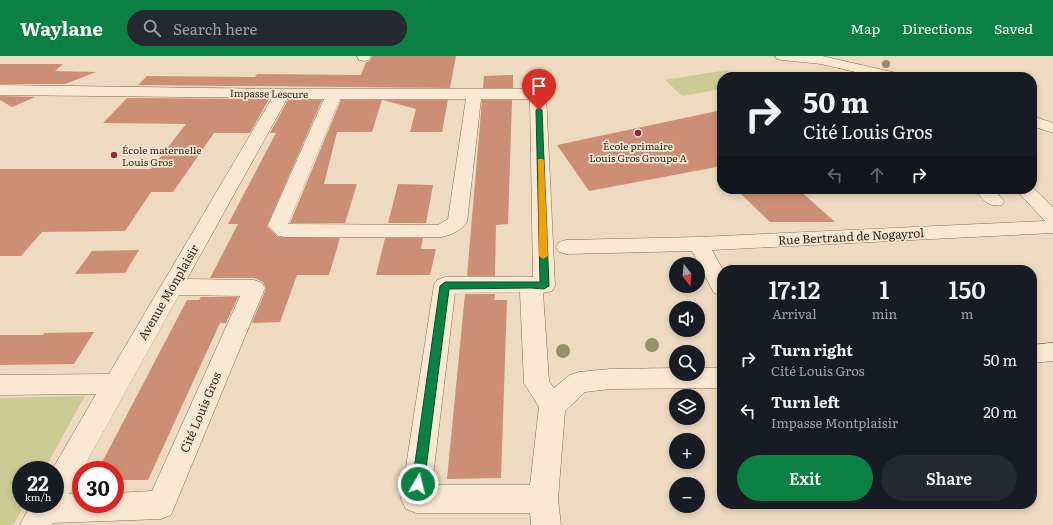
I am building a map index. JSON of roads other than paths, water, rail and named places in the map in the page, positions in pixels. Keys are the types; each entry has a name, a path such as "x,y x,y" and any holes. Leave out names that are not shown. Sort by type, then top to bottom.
{"street":[{"path":"782,56 821,60 876,72"},
{"path":"854,56 868,70"},
{"path":"0,102 7,90"},
{"name":"Impasse Lescure","path":"7,90 282,94 538,94 544,286 531,284"},
{"name":"Avenue Monplaisir","path":"64,475 282,94"},
{"path":"334,94 278,225 285,231 442,231 457,222 474,94"},
{"path":"1037,123 1053,128"},
{"path":"1029,194 1053,218"},
{"name":"Rue Bertrand de Nogayrol","path":"566,247 699,244 1053,227"},
{"path":"699,244 717,278"},
{"path":"543,500 416,499 445,286 531,284 537,383 552,406 543,500 546,525"},
{"name":"Cité Louis Gros","path":"64,507 161,505 254,288 171,286"},
{"path":"1037,354 1053,352"},
{"path":"552,406 579,382 610,379 717,378"},
{"path":"0,385 116,384"}],"place":[{"name":"École primaire Louis Gros Groupe A","path":"638,133"},
{"name":"École maternelle Louis Gros","path":"114,155"}]}
